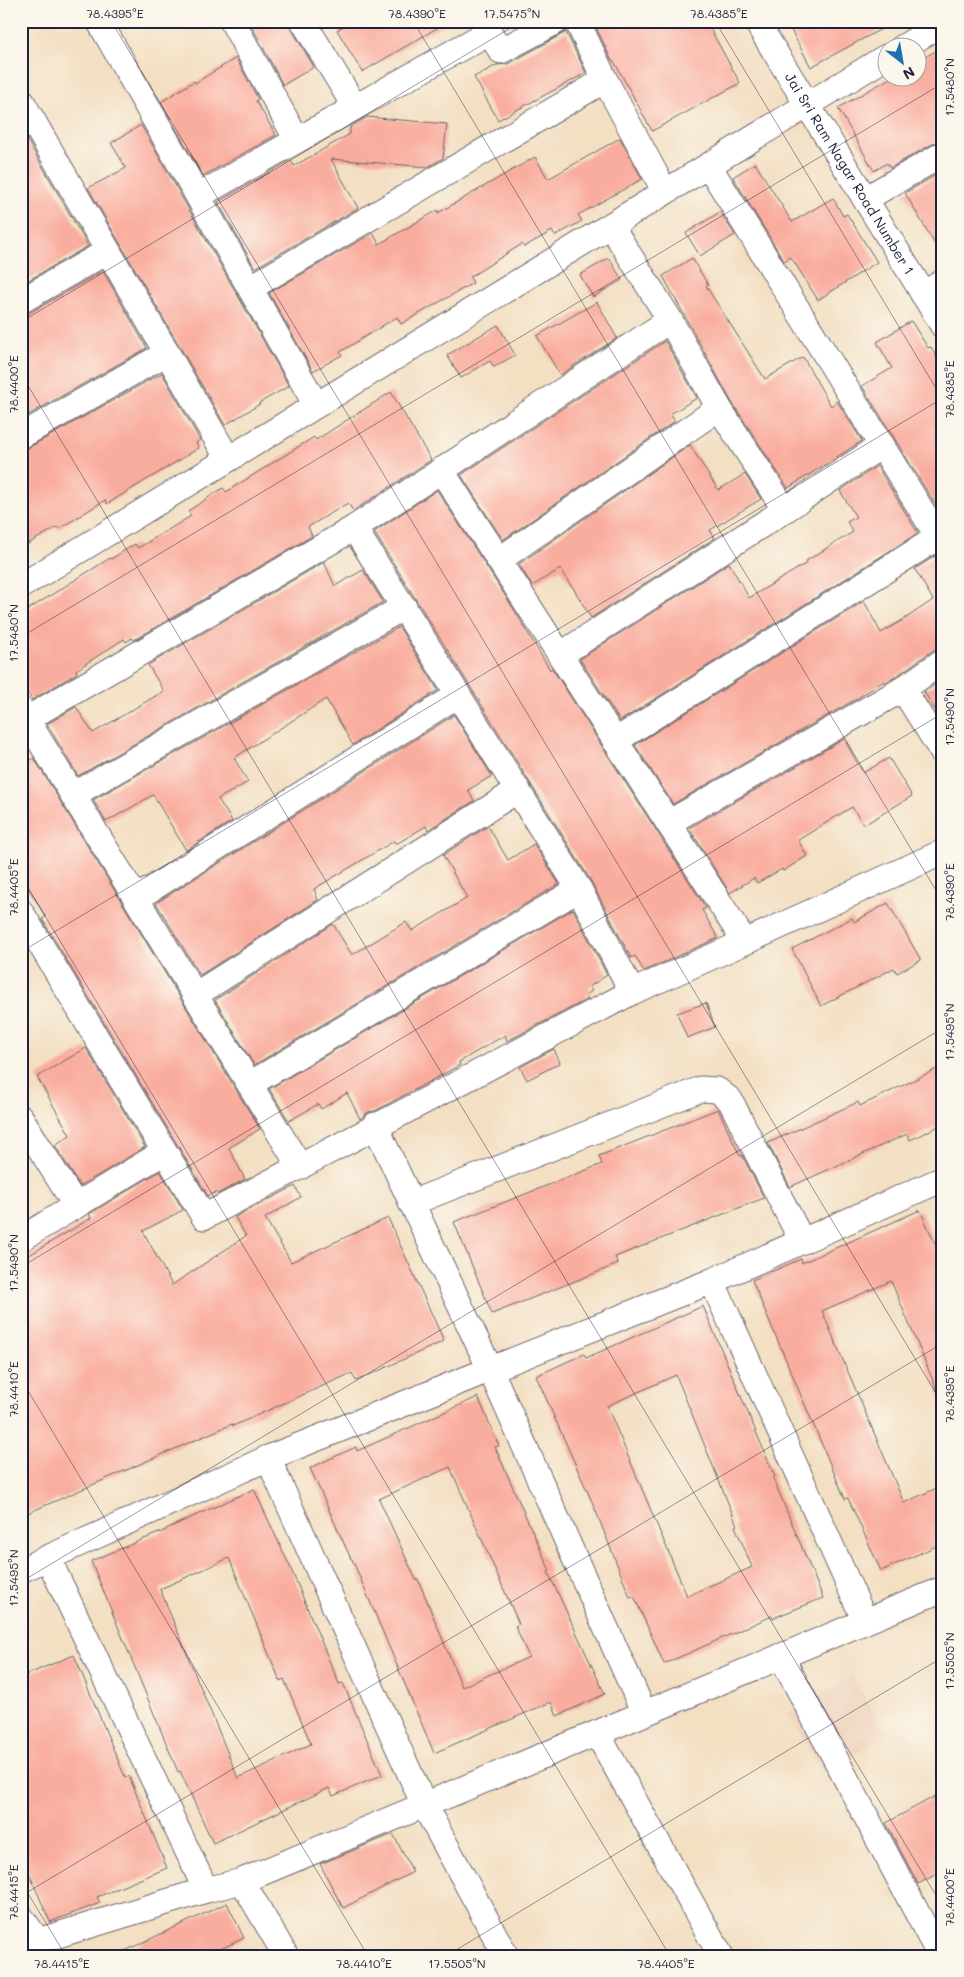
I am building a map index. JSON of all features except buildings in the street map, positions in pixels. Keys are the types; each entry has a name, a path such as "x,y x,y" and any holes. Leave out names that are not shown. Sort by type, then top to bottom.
{"street":[{"path":"99,21 316,405"},
{"path":"232,21 297,140"},
{"path":"303,21 355,107"},
{"path":"198,196 355,107 485,27 501,51 557,21"},
{"path":"577,21 605,80 665,192"},
{"name":"Jai Sri Ram Nagar Road Number 1","path":"756,21 865,199 933,288 943,326"},
{"path":"915,38 930,26"},
{"path":"21,586 876,63"},
{"path":"250,288 605,80"},
{"path":"21,100 228,459"},
{"path":"865,199 943,154"},
{"path":"615,741 941,538 709,166"},
{"path":"611,226 670,320 719,408 785,510"},
{"path":"21,301 108,251"},
{"path":"300,1166 24,714 354,528 670,320"},
{"path":"21,436 167,354"},
{"path":"498,560 719,408"},
{"path":"560,655 882,445"},
{"path":"441,470 745,942"},
{"path":"354,528 579,889 632,992"},
{"path":"73,795 404,607"},
{"path":"668,823 903,689 943,661"},
{"path":"903,689 943,753"},
{"path":"136,898 458,694"},
{"path":"195,995 518,790"},
{"path":"21,912 204,1217 375,1125 632,992 943,852"},
{"path":"250,1084 579,889"},
{"path":"411,1203 701,1089 717,1090 730,1100 802,1241"},
{"path":"21,1118 76,1206"},
{"path":"375,1125 490,1369 644,1713"},
{"path":"21,1239 164,1152"},
{"path":"21,1570 268,1458 712,1281 942,1180"},
{"path":"712,1281 864,1621"},
{"path":"268,1458 424,1805 506,1956"},
{"path":"48,1558 206,1890"},
{"path":"21,1918 38,1942 206,1890 242,1881 864,1621 939,1598"},
{"path":"781,1656 940,1956"},
{"path":"597,1733 721,1956"},
{"path":"242,1881 286,1956"}],"shaded area":[{"path":"852,1676 887,1735 823,1772 788,1714"}]}
